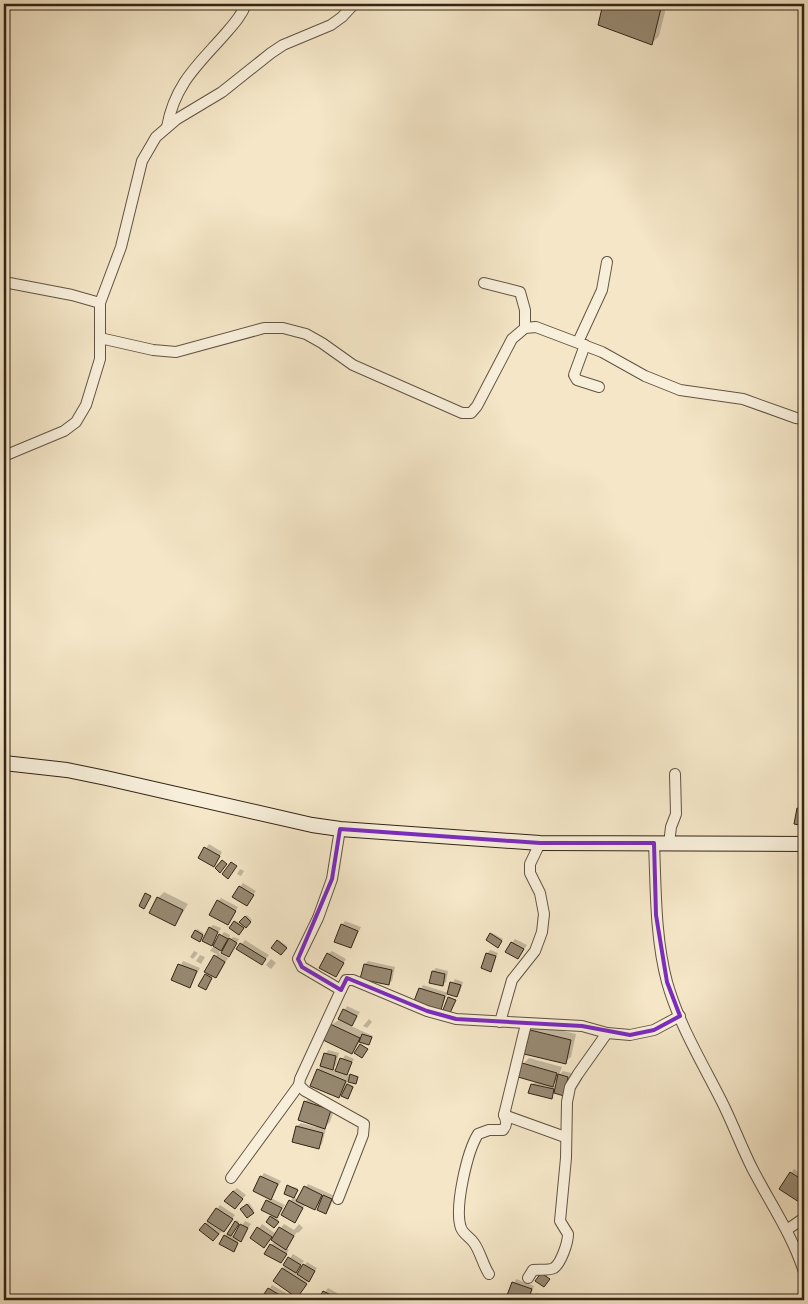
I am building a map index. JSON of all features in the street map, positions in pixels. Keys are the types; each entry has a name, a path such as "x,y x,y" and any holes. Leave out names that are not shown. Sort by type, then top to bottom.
{"street":[{"path":"167,126 171,106 186,77 239,18 246,4"},
{"path":"4,456 64,431 76,422 86,405 100,359 100,303 121,248 142,161 156,137 167,126 222,92 283,45 331,25 354,4"},
{"path":"599,387 577,380 574,375 581,344 602,290 607,262"},
{"path":"4,282 72,295 100,303"},
{"path":"484,283 520,292 525,310 525,328"},
{"path":"100,338 153,350 176,352 264,328 283,328 306,334 365,371 462,413 471,413 477,406 512,339 525,328 536,327 602,352 645,376 680,390 743,399 796,418 804,419"},
{"path":"4,763 67,770 312,825 340,829 540,843 804,844"},
{"path":"668,844 676,814 675,774"},
{"path":"340,829 332,879 318,918 298,959 302,967 341,990"},
{"path":"500,1022 512,980 534,952 542,932 544,914 540,893 530,873 530,864 540,843"},
{"path":"654,843 656,914 667,982 680,1016 752,1169 788,1229 804,1272"},
{"path":"230,1178 299,1085 300,1079 346,980 353,980 427,1012 456,1019 582,1026 607,1033 643,1034 680,1016"},
{"path":"489,1274 474,1243 463,1233 459,1216 468,1155 478,1134 483,1131 502,1130 507,1122 504,1115 526,1024"},
{"path":"528,1278 533,1270 549,1270 556,1266 568,1241 568,1234 560,1220 570,1087 587,1058 607,1033"},
{"path":"299,1085 312,1095 348,1113 364,1124 363,1135 338,1199"},
{"path":"504,1115 565,1137"},
{"path":"788,1229 804,1218"}],"highlighted area":[{"path":"340,829 540,843 654,843 656,915 667,982 680,1016 654,1030 630,1035 582,1026 456,1019 427,1011 347,978 341,990 302,967 298,959 332,879"}],"building":[{"path":"603,4 662,4 652,45 598,25"},
{"path":"797,808 804,809 804,826 794,824"},
{"path":"204,847 220,856 214,867 198,858"},
{"path":"222,860 227,864 220,873 215,868"},
{"path":"231,862 237,866 228,879 222,874"},
{"path":"239,886 254,895 247,906 232,897"},
{"path":"145,893 151,896 144,909 139,906"},
{"path":"157,897 183,910 175,926 149,913"},
{"path":"217,900 236,911 228,925 209,915"},
{"path":"245,916 251,922 246,928 239,922"},
{"path":"234,921 244,928 239,935 229,928"},
{"path":"341,924 358,931 351,948 334,942"},
{"path":"209,927 218,932 212,946 202,941"},
{"path":"195,930 203,935 200,942 191,937"},
{"path":"490,933 502,941 498,948 486,940"},
{"path":"219,934 228,939 221,951 213,946"},
{"path":"229,938 237,943 229,957 221,953"},
{"path":"277,940 287,948 281,955 271,948"},
{"path":"511,942 524,949 518,959 505,952"},
{"path":"240,943 266,959 262,965 236,949"},
{"path":"327,953 344,963 336,977 319,968"},
{"path":"486,953 496,956 491,972 481,968"},
{"path":"214,955 225,962 216,978 204,972"},
{"path":"178,964 197,971 190,988 171,980"},
{"path":"364,964 392,970 389,985 360,979"},
{"path":"432,971 445,974 443,986 429,983"},
{"path":"205,974 212,978 206,990 198,986"},
{"path":"450,982 461,985 457,997 447,994"},
{"path":"419,988 445,996 441,1010 414,1001"},
{"path":"448,997 456,1000 450,1013 443,1010"},
{"path":"343,1009 357,1016 352,1026 338,1019"},
{"path":"330,1024 360,1038 352,1054 323,1040"},
{"path":"530,1030 571,1040 566,1064 524,1054"},
{"path":"362,1034 372,1037 369,1045 359,1042"},
{"path":"360,1044 368,1049 362,1058 354,1053"},
{"path":"324,1053 336,1056 333,1070 320,1066"},
{"path":"340,1058 352,1062 347,1075 335,1071"},
{"path":"522,1063 557,1073 553,1087 518,1077"},
{"path":"317,1069 346,1081 339,1098 310,1086"},
{"path":"350,1074 358,1077 356,1084 348,1082"},
{"path":"558,1074 568,1077 564,1096 554,1093"},
{"path":"347,1084 353,1087 348,1099 341,1096"},
{"path":"531,1084 554,1089 552,1099 528,1093"},
{"path":"304,1101 331,1110 325,1129 298,1120"},
{"path":"296,1126 323,1133 319,1149 292,1142"},
{"path":"790,1172 804,1181 804,1194 799,1202 779,1189"},
{"path":"260,1176 278,1184 271,1200 253,1191"},
{"path":"287,1185 298,1190 294,1198 284,1194"},
{"path":"304,1186 322,1195 315,1210 296,1201"},
{"path":"233,1191 243,1199 235,1209 224,1201"},
{"path":"323,1195 332,1199 326,1214 317,1210"},
{"path":"266,1200 282,1208 277,1218 261,1210"},
{"path":"289,1200 303,1208 295,1223 281,1215"},
{"path":"247,1204 254,1213 247,1218 240,1209"},
{"path":"216,1208 233,1219 224,1232 207,1221"},
{"path":"270,1216 279,1222 274,1228 266,1222"},
{"path":"235,1221 239,1224 231,1236 227,1234"},
{"path":"205,1223 219,1234 213,1241 199,1230"},
{"path":"240,1224 248,1228 241,1242 233,1237"},
{"path":"257,1227 272,1237 264,1248 250,1238"},
{"path":"279,1227 294,1236 286,1250 271,1240"},
{"path":"224,1235 238,1243 234,1252 219,1244"},
{"path":"270,1244 287,1254 281,1263 264,1254"},
{"path":"288,1257 301,1265 296,1273 283,1265"},
{"path":"303,1264 315,1271 309,1282 297,1274"},
{"path":"282,1268 307,1284 297,1298 273,1281"},
{"path":"541,1273 550,1279 544,1287 535,1281"},
{"path":"512,1282 532,1289 528,1300 506,1298"},
{"path":"268,1288 283,1297 282,1300 260,1300"},
{"path":"323,1291 335,1297 333,1300 318,1300"}]}
